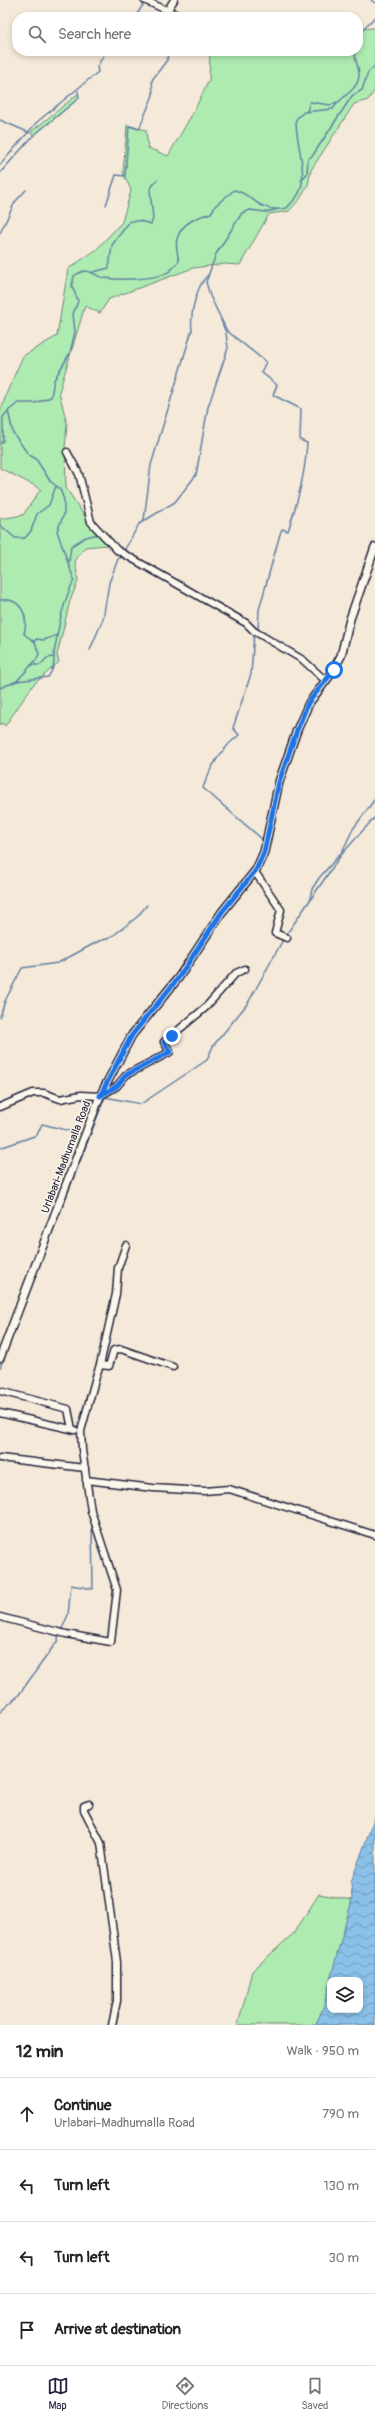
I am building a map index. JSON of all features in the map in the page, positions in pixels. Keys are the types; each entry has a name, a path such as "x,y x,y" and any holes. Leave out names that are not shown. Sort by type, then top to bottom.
{"main road":[{"name":"Urlabari-Madhumalla Road","path":"0,1358 100,1096 132,1035 179,977 222,912 255,872 264,852 279,782 297,730 308,703 326,681 341,656 350,619 375,547"}],"street":[{"path":"144,0 167,11 174,0"},
{"path":"67,452 79,474 91,522 117,550 246,623 254,631 303,660 326,681"},
{"path":"255,872 281,910 274,933 287,938"},
{"path":"0,1107 33,1092 44,1093 60,1099 81,1096 100,1096 117,1086 126,1075 170,1052 164,1042 205,1008 236,973 245,969"},
{"path":"0,1617 66,1634 111,1642 117,1590 91,1511 81,1431 100,1365 116,1294 118,1268 126,1245"},
{"path":"100,1365 109,1366 116,1349 173,1368"},
{"path":"0,1391 68,1409 72,1429"},
{"path":"0,1413 81,1431"},
{"path":"0,1458 85,1468"},
{"path":"86,1480 159,1489 204,1491 229,1489 375,1535"},
{"path":"89,1804 84,1806 84,1810 100,1843 117,1962 117,2001 112,2025"}],"green space":[{"path":"375,28 375,90 368,100 354,104 311,170 308,185 300,199 289,211 269,214 240,265 225,264 193,268 109,299 100,313 85,306 59,392 67,424 65,448 66,488 92,527 107,545 85,547 75,561 78,581 70,601 57,655 59,662 33,685 5,726 2,723 0,725 0,519 23,515 41,489 0,468 0,413 7,392 23,356 57,336 68,269 96,250 122,222 131,190 123,173 127,125 146,130 148,148 168,156 194,111 209,80 210,56 363,56 363,29"},
{"path":"78,94 79,98 33,136 32,131"},
{"path":"319,1894 352,1900 332,1977 327,1977 327,1995 316,2025 238,2025 252,1971 294,1933"}],"water":[{"path":"375,1816 375,2025 316,2025 327,1994 327,2013 363,2013 363,1977 331,1977 352,1900 351,1882"}],"waterway":[{"path":"371,0 375,3"},
{"path":"138,12 145,2"},
{"path":"363,30 375,17"},
{"path":"0,165 37,122 98,72 97,67 103,56"},
{"path":"106,205 116,175 125,176 129,126 139,129 153,95 152,80 167,60 168,56"},
{"path":"280,209 287,208 294,200 299,193 302,183 303,174 296,119 304,112 333,109 352,90 358,82 359,77 359,70 355,56"},
{"path":"301,180 307,174 308,159 313,155 352,96 362,90 368,72 375,66"},
{"path":"0,173 33,136 79,98 78,91"},
{"path":"307,111 310,102 331,105 337,102"},
{"path":"0,120 30,133"},
{"path":"93,272 109,268 112,245 130,221 140,221 151,224 153,219 150,189 157,180"},
{"path":"0,233 15,202 26,190"},
{"path":"0,688 17,681 48,677 51,673 62,613 74,580 57,531 64,514 64,500 60,489 50,481 36,459 28,454 13,433 8,411 18,403 35,403 51,397 54,380 70,353 75,332 73,314 78,301 72,286 74,276 83,271 87,271 104,278 137,279 155,277 168,272 179,261 176,241 182,229 200,216 211,213 216,205 234,190 240,192 264,207 276,209"},
{"path":"258,631 259,610 280,534 282,529 288,531 298,498 305,466 307,443 300,440 301,409 273,395 277,385 261,372 266,362 227,331 210,296 206,282 216,254 242,213 250,210 266,212 279,209"},
{"path":"144,520 151,465 192,330 193,309 197,293 208,275"},
{"path":"124,551 139,524 175,502 196,475 208,407 228,348 226,333 221,320"},
{"path":"0,444 3,441 3,417 8,411"},
{"path":"0,525 15,538 25,538 31,531 37,514 49,505 56,486"},
{"path":"69,562 71,546 86,537 98,534 121,558"},
{"path":"90,650 103,619 109,583 118,559 123,555"},
{"path":"0,600 13,601 22,609 25,620 24,634 35,642 39,654 36,660 17,681"},
{"path":"254,633 251,674 233,728 239,735 227,746 217,759 203,788 262,839 262,847"},
{"path":"35,642 36,639 44,640 57,635"},
{"path":"31,665 40,665 47,658 54,657"},
{"path":"310,898 312,889 319,878 342,852 353,829 375,799"},
{"path":"286,935 341,855 375,817"},
{"path":"0,1017 5,1001 22,968 58,963 99,941 110,938 137,917 147,905"},
{"path":"209,926 219,911"},
{"path":"43,1256 105,1097 141,1104 207,1060 213,1046 248,1003 284,938"},
{"path":"148,1010 168,985"},
{"path":"97,1093 126,1039"},
{"path":"0,1148 37,1135 42,1124 82,1134"},
{"path":"0,1368 3,1359"},
{"path":"61,1631 68,1615 71,1585 93,1589 92,1523"},
{"path":"0,1712 18,1696 58,1640 59,1634"}],"route":[{"path":"172,1036 164,1042 170,1052 126,1075 117,1086 100,1096 132,1035 179,977 222,912 256,870 264,852 279,782 297,730 308,703 334,670"}]}
